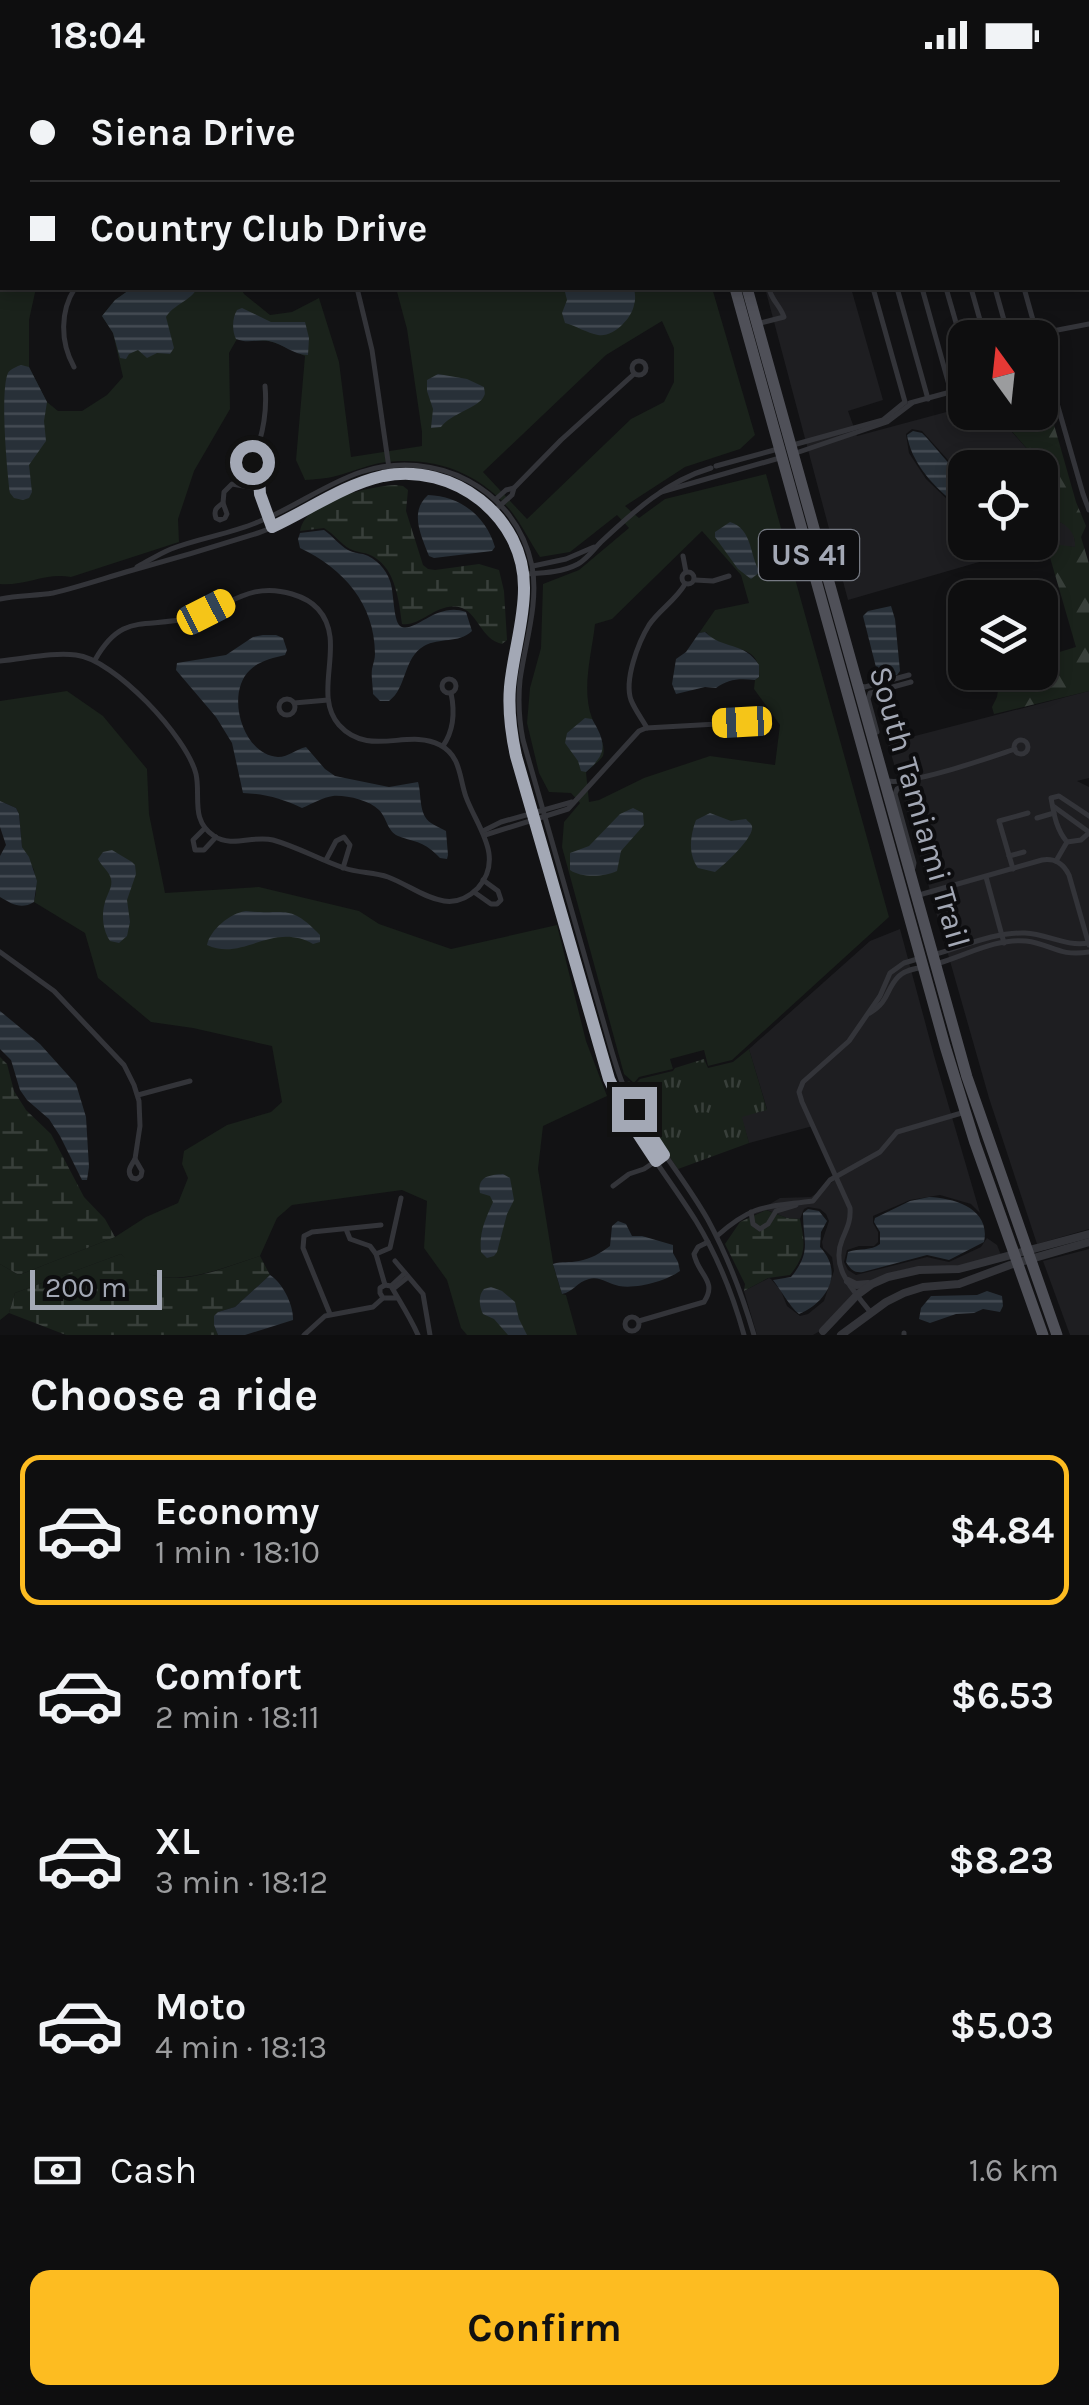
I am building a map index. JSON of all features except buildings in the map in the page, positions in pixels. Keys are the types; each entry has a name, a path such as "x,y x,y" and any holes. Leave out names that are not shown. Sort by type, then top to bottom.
{"main road":[{"name":"South Tamiami Trail","path":"736,290 865,690 964,1112 1057,1335"},
{"name":"South Tamiami Trail","path":"748,290 827,619 852,684 865,690"},
{"name":"South Tamiami Trail","path":"865,690 875,750 916,896 927,961 979,1116 1043,1335"}],"street":[{"path":"74,290 64,321 66,347 74,366"},
{"path":"357,290 372,350 390,475"},
{"path":"757,324 784,317 770,290"},
{"path":"874,290 908,402"},
{"path":"899,290 928,398"},
{"path":"923,290 948,381"},
{"path":"947,290 955,320"},
{"path":"971,290 980,320"},
{"path":"996,290 1004,320"},
{"path":"1025,290 1033,320"},
{"path":"1058,333 1089,324"},
{"path":"491,508 512,494 561,440 634,374"},
{"path":"265,386 266,412 259,443 250,447 249,452 252,462 258,460 260,489 272,527"},
{"path":"523,571 571,567 585,559 640,507 680,478 851,436 896,414 908,402 948,393"},
{"path":"1058,409 1089,510"},
{"path":"661,492 787,451"},
{"path":"130,571 172,549 268,518 340,481 389,466 440,469 464,478 498,502 518,527 532,570 533,602 520,684 523,740 618,1074 634,1109 709,1222 737,1281 754,1335"},
{"path":"0,599 54,592 272,527 349,487 390,475 440,478 468,490 491,508 512,536 523,571 524,602 509,709 516,756 609,1079 627,1117 708,1242 732,1293 744,1335"},
{"path":"223,502 224,492 232,484 260,489"},
{"path":"683,556 685,584"},
{"path":"686,572 693,573 695,580"},
{"path":"648,728 632,702 628,686 648,627 685,584 729,576"},
{"path":"0,661 72,654 95,660 140,694 188,756 197,778 198,812 204,828 216,837 230,841 268,839 344,868 393,879 444,901 459,900 474,892 484,880 489,859 484,833 466,798 456,761 443,746 427,740 382,742 358,737 338,722 328,700 331,640 327,624 311,603 300,596 280,590 245,593 189,618 130,625 109,639 95,660"},
{"path":"910,678 865,690 885,764 883,777 895,783 1015,750"},
{"path":"443,746 452,727 451,693"},
{"path":"294,703 328,700"},
{"path":"484,833 568,810 639,731 753,722"},
{"path":"910,875 914,863 895,794 918,778"},
{"path":"1068,842 1062,835 1051,798 1058,796 1089,816"},
{"path":"1037,818 1053,810"},
{"path":"1053,810 1089,833 1081,840 1068,842 1056,861"},
{"path":"1013,869 999,822 1028,813"},
{"path":"204,828 193,840 195,850 204,850 216,837"},
{"path":"326,860 336,841 344,837 350,845 344,868"},
{"path":"1009,856 1024,852"},
{"path":"871,1314 840,1267 838,1256 851,1214 802,1102 800,1092 806,1078 849,1041 894,968 1033,934 1089,946 1069,875 1056,861 1042,860 916,896"},
{"path":"986,876 1003,939"},
{"path":"474,892 492,904 501,900 498,891 484,880"},
{"path":"0,952 67,1003 130,1075 138,1095 140,1126 135,1159"},
{"path":"138,1095 190,1081"},
{"path":"638,1321 704,1302 709,1284 697,1267 694,1254 730,1225 774,1204 814,1202 836,1176 880,1152 897,1132 964,1112"},
{"path":"613,1186 664,1155"},
{"path":"376,1254 390,1248 402,1198"},
{"path":"751,1212 753,1224 760,1229 776,1211 798,1204"},
{"path":"330,1314 303,1248 304,1236 382,1225"},
{"path":"346,1229 350,1239 370,1246 376,1254 418,1335"},
{"path":"841,1335 895,1297 914,1289 958,1284 1089,1234"},
{"path":"820,1333 857,1294 898,1274 954,1270 1089,1242"},
{"path":"395,1261 423,1294 430,1335"},
{"path":"383,1298 380,1288 390,1287 406,1275"},
{"path":"848,1281 872,1284"},
{"path":"304,1335 330,1314 372,1307 383,1298 396,1298"}],"shaded area":[{"path":"129,290 196,290 166,317 174,348 170,354 157,353 147,358 138,350 126,359 120,358 113,333 102,316"},
{"path":"564,290 634,290 635,296 630,316 604,335 565,323 562,313 567,300"},
{"path":"766,290 852,290 883,400 848,411 857,436 948,412 948,430 1010,430 1028,450 948,450 948,460 922,431 912,429 906,434 909,453 926,479 948,500 948,560 986,560 848,600"},
{"path":"242,308 271,322 305,322 308,355 269,341 236,339 233,321"},
{"path":"21,365 29,367 47,402 46,441 29,465 32,492 23,500 10,493 4,412 8,373"},
{"path":"438,374 467,379 484,387 485,394 477,404 441,427 431,428 433,409 427,380"},
{"path":"913,431 922,433 948,463 948,497 917,463 907,435"},
{"path":"428,495 451,499 478,517 491,536 495,547 492,551 429,556 418,516"},
{"path":"1058,521 1073,532 1076,547 1058,546"},
{"path":"730,522 743,530 750,543 760,572 751,579 738,569 715,537 715,532"},
{"path":"324,530 345,548 368,556 383,568 390,581 400,626 412,626 445,611 466,612 472,631 461,638 430,643 417,651 389,701 380,701 373,694 374,636 363,604 343,577 300,548 300,533"},
{"path":"891,606 900,671 879,679 863,616 868,611"},
{"path":"705,632 753,657 759,665 759,677 676,694 672,684 676,659 699,633"},
{"path":"263,635 283,638 287,650 285,655 254,667 243,680 238,707 255,746 278,757 306,747 335,776 389,787 418,782 424,815 446,831 447,859 425,845 394,834 375,806 351,797 333,796 302,808 243,793 232,743 216,717 176,670 177,663 226,655"},
{"path":"1089,691 1089,778 1077,781 1089,787 1089,1229 1037,1244 989,1098 888,743"},
{"path":"585,718 592,719 603,748 586,772 581,771 565,743 567,733"},
{"path":"0,801 16,808 19,814 22,847 37,881 34,902 25,906 0,897 0,856 6,845 0,827"},
{"path":"633,808 643,813 644,825 621,851 617,871 593,876 570,870 570,853 589,846 620,814"},
{"path":"710,813 731,821 746,819 752,826 744,844 715,872 698,868 691,851 696,820"},
{"path":"112,850 135,865 136,874 127,900 127,936 119,943 110,941 104,928 104,907 111,882 98,859 103,852"},
{"path":"246,911 293,914 320,935 320,942 284,937 233,949 207,945 222,923"},
{"path":"900,929 980,1213 971,1204 940,1195 910,1200 873,1216 878,1242 847,1250 844,1262 856,1275 927,1257 949,1262 981,1247 987,1238 997,1245 1001,1255 969,1265 887,1274 863,1287 813,1335 757,1335 744,1291 769,1278 781,1291 787,1306 800,1316 824,1301 834,1271 832,1257 822,1242 829,1221 820,1209 804,1209 800,1219 767,1210 748,1217 780,1198 811,1197 838,1178 813,1126 749,1143 741,1116 767,1109 749,1049 870,941"},
{"path":"0,1011 40,1044 76,1084 86,1117 87,1180 82,1180 49,1119 20,1090 11,1060 0,1049"},
{"path":"503,1174 510,1178 514,1200 497,1252 487,1258 481,1252 481,1238 493,1202 490,1196 480,1193 480,1187 486,1177"},
{"path":"929,1197 960,1203 977,1214 985,1231 984,1242 949,1260 927,1255 863,1272 849,1267 848,1252 880,1244 875,1218 910,1201"},
{"path":"808,1209 819,1211 827,1221 820,1247 832,1276 825,1294 799,1314 773,1280 791,1277 802,1261 803,1213"},
{"path":"618,1221 626,1224 632,1236 673,1245 680,1271 634,1286 593,1278 562,1294 553,1264 583,1260 603,1251 610,1246 612,1226"},
{"path":"1089,1249 1089,1335 1070,1335 1043,1261"},
{"path":"270,1275 286,1294 293,1320 245,1335 218,1335 214,1316 235,1307"},
{"path":"491,1287 515,1302 527,1335 508,1335 494,1319 483,1314 481,1294"},
{"path":"987,1291 1002,1296 1000,1312 983,1309 930,1323 919,1319 921,1308 931,1296 977,1295"}],"green space":[{"path":"0,290 36,290 29,320 29,367 47,402 58,411 82,411 107,395 123,377 113,333 102,316 129,290 242,290 270,315 292,312 319,298 339,362 351,457 422,446 407,329 397,290 713,290 755,435 740,449 685,467 625,506 639,518 665,499 766,474 889,917 732,1060 708,1066 704,1050 670,1059 673,1069 639,1077 634,1083 624,1074 562,847 564,822 580,803 571,793 549,792 539,773 527,723 530,688 541,648 543,584 579,570 629,528 617,515 570,552 540,557 515,516 498,497 452,469 399,461 305,480 296,460 305,356 276,343 237,339 229,353 230,409 194,471 178,519 179,542 71,577 53,576 0,584","holes":["662,321 674,348 674,382 664,402 631,419 527,519 483,472 606,355","702,531 741,575 749,603 715,610 699,633 706,632 715,641 747,652 756,660 759,677 754,689 780,725 775,765 710,756 589,802 586,772 602,758 604,751 587,695 595,624 612,619"]},
{"path":"1011,430 1056,430 1086,526 1081,537 1089,564 1089,691 994,714 992,707 998,690 1058,690 1058,652 1076,647 1051,560 1058,560 1058,545 1075,547 1073,536 1058,521 1058,450 1028,450"},
{"path":"395,485 408,490 406,511 423,565 435,570 479,564 499,570 507,640 502,644 489,637 462,608 445,608 416,622 402,624 395,587 381,563 371,555 350,549 324,528 300,531 304,520 325,503 354,492"},
{"path":"67,691 103,716 147,769 149,814 165,893 259,887 359,911 379,924 451,949 557,925 586,1041 607,1096 543,1126 538,1169 554,1268 577,1335 467,1335 461,1328 447,1280 424,1248 427,1201 402,1190 292,1205 277,1218 260,1256 199,1275 153,1275 135,1269 121,1254 15,1293 9,1313 0,1320 0,1264 19,1275 115,1237 178,1203 188,1178 182,1164 184,1151 227,1125 271,1112 282,1102 272,1046 151,1022 98,978 85,933 34,902 34,870 22,847 19,814 16,808 0,801 0,701"},
{"path":"749,1049 767,1110 742,1117 749,1143 678,1169 625,1083 634,1085 640,1079 704,1059 708,1068 733,1062"},
{"path":"0,1057 7,1064 14,1091 26,1110 51,1134 84,1197 105,1219 115,1237 19,1275 0,1264"},
{"path":"766,1210 800,1219 802,1255 790,1275 768,1278 744,1291 745,1284 725,1244 740,1222"},
{"path":"121,1254 152,1275 170,1278 206,1274 260,1256 270,1275 235,1307 218,1312 214,1325 218,1335 66,1335 9,1313 15,1293"}],"route":[{"path":"252,462 258,460 260,494 272,527 354,485 394,474 416,474 440,478 468,490 494,511 512,536 524,574 524,602 510,690 516,756 609,1079 627,1117 656,1161 664,1155 634,1109"}]}
